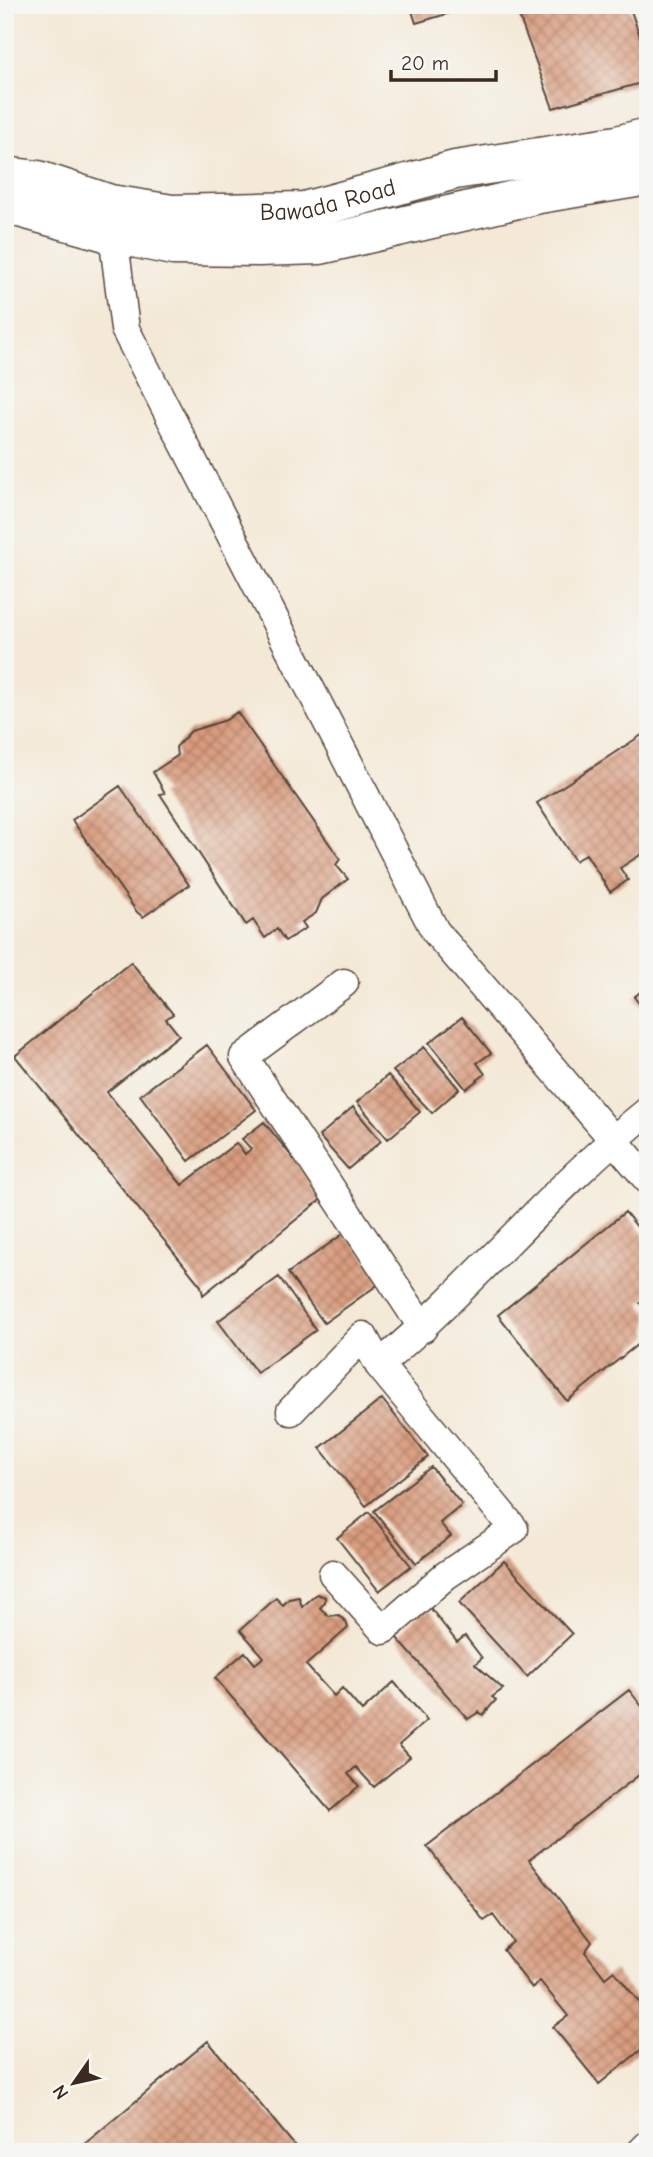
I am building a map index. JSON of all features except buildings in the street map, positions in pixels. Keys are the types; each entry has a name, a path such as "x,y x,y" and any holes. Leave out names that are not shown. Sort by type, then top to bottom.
{"main road":[{"name":"Bawada Road","path":"5,176 38,180 111,219 304,211 455,170 617,145 648,137"},
{"path":"5,204 111,219 173,246 320,245 539,194 648,176"}],"street":[{"path":"111,219 125,329 435,931 648,1181"},
{"path":"344,983 244,1057 423,1328"},
{"path":"379,1365 423,1328 612,1139 648,1111"},
{"path":"291,1411 363,1336 379,1365 514,1529 445,1576 383,1630 333,1574"},
{"path":"641,2152 648,2146"}]}
